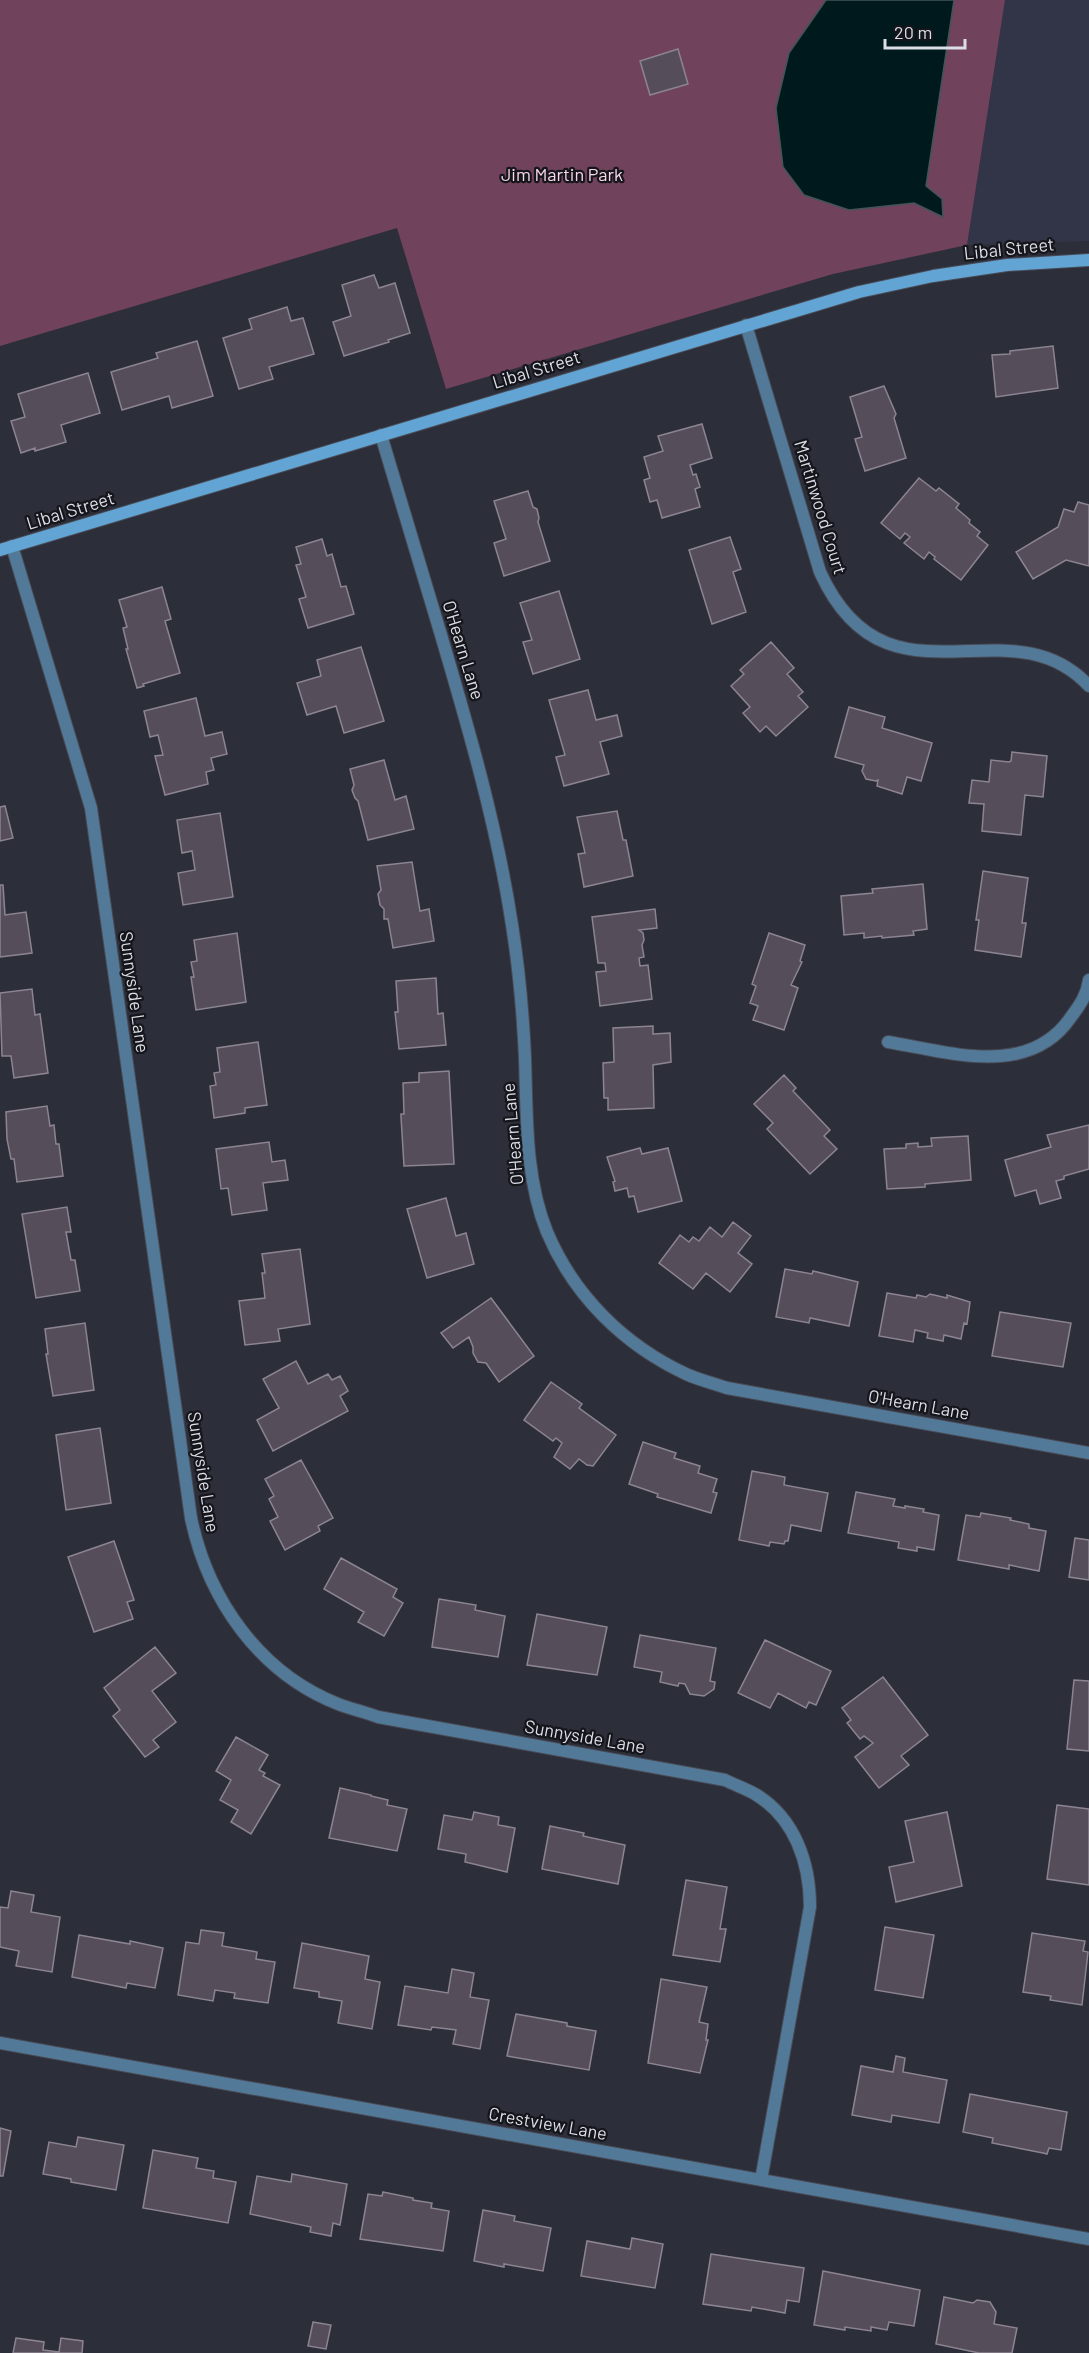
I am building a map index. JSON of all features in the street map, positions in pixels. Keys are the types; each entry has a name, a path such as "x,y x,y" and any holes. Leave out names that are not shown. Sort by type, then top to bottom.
{"street":[{"name":"Libal Street","path":"6,548 859,292 933,276 1007,265 1089,260"},
{"name":"Martinwood Court","path":"746,325 820,572 844,614 866,633 894,647 926,653 1022,651 1049,658 1066,667 1089,686"},
{"name":"O'Hearn Lane","path":"381,435 467,721 493,822 513,938 524,1031 529,1147 535,1192 547,1232 589,1302 619,1332 651,1356 698,1378 727,1388 1089,1453"},
{"name":"Sunnyside Lane","path":"6,548 91,808 191,1518 206,1572 224,1606 244,1635 270,1661 303,1686 337,1704 378,1717 725,1780 756,1795 772,1808 794,1834 804,1858 810,1882 810,1907 761,2180"},
{"path":"888,1042 981,1058 1006,1057 1027,1052 1066,1026 1082,1002 1089,980"},
{"name":"Crestview Lane","path":"0,2043 1089,2239"}],"shaded area":[{"path":"826,0 954,0 926,186 942,199 943,217 914,203 849,210 804,195 783,167 776,108 789,53"},
{"path":"1005,0 1089,0 1089,241 967,245"}],"green space":[{"name":"Jim Martin Park","path":"0,0 1005,0 967,245 833,274 446,389 397,228 0,346"}],"building":[{"path":"678,49 688,84 650,95 640,61"},
{"path":"374,275 379,288 395,283 410,333 344,356 333,322 351,316 342,285"},
{"path":"287,307 291,321 303,318 314,354 269,367 273,379 239,389 223,338 252,329 249,319"},
{"path":"197,341 213,396 172,408 169,396 122,410 111,372 158,358 156,353"},
{"path":"1053,346 1058,388 996,397 992,355"},
{"path":"88,373 100,413 61,425 66,442 21,453 11,421 25,417 18,394"},
{"path":"884,386 896,414 894,418 906,458 865,471 855,439 862,437 850,397"},
{"path":"702,424 712,458 690,465 700,487 695,489 700,507 662,518 657,500 650,502 644,480 650,478 644,457 663,451 658,436"},
{"path":"919,478 936,491 939,488 959,504 956,508 970,520 969,523 980,532 977,536 988,545 961,580 934,559 935,557 929,552 924,559 904,543 910,537 905,533 900,539 881,523"},
{"path":"528,491 533,507 537,509 538,522 550,561 504,576 494,543 506,539 494,501"},
{"path":"1078,502 1089,505 1089,566 1066,560 1033,579 1016,552 1058,527 1064,509 1074,512"},
{"path":"730,537 741,569 733,572 746,612 712,624 689,550"},
{"path":"322,539 327,556 332,554 341,587 346,586 354,614 308,628 299,599 306,597 296,565 301,564 296,547"},
{"path":"162,587 171,619 165,621 180,673 143,684 144,686 137,688 126,649 128,649 123,628 127,627 119,600"},
{"path":"559,591 580,659 533,674 523,642 532,640 520,603"},
{"path":"771,642 794,668 787,674 803,692 798,696 808,707 776,736 766,726 760,732 743,713 750,707 731,686 744,674 740,670"},
{"path":"361,647 384,721 344,733 336,706 307,715 297,683 321,676 317,660"},
{"path":"588,690 596,720 617,715 622,736 600,742 609,774 564,786 556,757 565,755 549,700"},
{"path":"196,698 205,736 222,732 227,754 211,758 214,770 206,772 208,784 165,795 155,756 163,755 158,735 150,737 144,711"},
{"path":"849,707 885,717 882,728 932,743 921,781 907,777 902,794 877,786 878,780 866,779 862,771 864,765 835,757"},
{"path":"1012,752 1047,756 1043,797 1025,795 1021,835 982,831 984,804 969,803 972,780 989,782 991,760 1009,762"},
{"path":"384,760 395,800 406,796 414,829 368,840 358,801 352,790 354,785 350,769"},
{"path":"5,806 13,838 0,841 0,807"},
{"path":"617,811 623,840 626,840 633,876 584,887 578,854 585,853 577,817"},
{"path":"220,813 233,897 183,905 178,873 195,870 192,851 182,853 177,820"},
{"path":"412,862 420,911 429,909 434,941 393,948 388,919 384,919 384,909 380,905 378,894 381,890 377,866"},
{"path":"983,871 1028,878 1022,923 1026,923 1021,957 975,950 979,920 976,920"},
{"path":"923,884 927,929 913,931 914,935 882,938 882,936 864,938 864,933 844,935 841,896 873,893 872,889"},
{"path":"0,885 3,885 5,915 26,912 32,953 0,957"},
{"path":"655,909 657,928 639,930 643,933 644,940 642,945 644,957 639,958 640,966 648,965 652,999 600,1006 596,972 606,971 605,963 598,963 592,917"},
{"path":"237,933 246,1002 196,1010 191,977 194,977 191,962 197,961 194,940"},
{"path":"769,933 805,945 800,961 802,962 791,985 798,988 784,1030 753,1020 758,1006 750,1003 756,986 752,984"},
{"path":"436,978 438,1014 443,1013 446,1045 399,1049 395,1012 398,1012 396,981"},
{"path":"32,989 35,1015 40,1014 48,1073 14,1078 11,1056 2,1056 0,993"},
{"path":"653,1026 653,1034 670,1033 671,1062 653,1065 654,1108 608,1110 608,1098 604,1098 603,1063 614,1062 613,1028"},
{"path":"258,1042 267,1105 245,1108 245,1113 214,1118 210,1086 216,1085 214,1073 220,1072 217,1048"},
{"path":"449,1071 454,1164 404,1166 401,1117 401,1114 404,1114 403,1083 419,1082 419,1073"},
{"path":"784,1075 796,1088 793,1091 830,1130 824,1136 837,1149 810,1174 767,1129 773,1123 754,1104"},
{"path":"47,1106 50,1126 54,1125 56,1144 59,1144 63,1176 17,1182 14,1159 11,1159 7,1139 6,1112"},
{"path":"1089,1125 1089,1169 1064,1176 1064,1179 1056,1181 1061,1198 1040,1204 1036,1190 1015,1196 1005,1160 1051,1147 1047,1135"},
{"path":"968,1136 971,1180 925,1184 925,1187 887,1189 884,1149 906,1148 906,1144 918,1143 918,1147 932,1146 931,1138"},
{"path":"269,1142 272,1162 285,1160 288,1180 263,1183 267,1210 232,1215 228,1188 221,1189 216,1149"},
{"path":"640,1148 642,1154 668,1148 682,1201 638,1212 634,1196 629,1197 627,1188 615,1191 613,1182 615,1181 607,1157"},
{"path":"446,1198 456,1236 466,1233 474,1264 427,1278 407,1209"},
{"path":"67,1207 71,1232 66,1232 71,1260 75,1260 80,1291 36,1298 22,1214"},
{"path":"733,1222 751,1236 738,1253 752,1264 730,1292 706,1273 693,1289 659,1263 680,1235 689,1242 693,1237 699,1241 710,1227 722,1237"},
{"path":"300,1249 310,1324 278,1329 280,1341 245,1345 239,1301 265,1298 262,1254"},
{"path":"785,1269 812,1274 813,1271 858,1282 849,1326 810,1318 809,1323 776,1317"},
{"path":"887,1293 916,1298 917,1295 926,1297 930,1294 947,1298 947,1295 970,1302 967,1324 964,1323 961,1339 944,1335 943,1341 927,1338 928,1333 915,1330 913,1342 879,1336"},
{"path":"491,1298 534,1356 499,1382 486,1363 478,1362 469,1337 453,1348 441,1333"},
{"path":"1000,1312 1071,1323 1063,1367 992,1356"},
{"path":"85,1323 94,1390 53,1396 46,1354 48,1354 45,1329"},
{"path":"296,1361 308,1384 328,1374 332,1380 340,1376 348,1391 340,1396 348,1411 273,1451 257,1420 279,1408 263,1379"},
{"path":"551,1382 582,1404 579,1408 616,1435 593,1466 579,1459 570,1469 554,1457 562,1443 556,1438 553,1441 524,1420"},
{"path":"100,1428 111,1503 66,1510 56,1435"},
{"path":"643,1442 676,1453 674,1458 700,1466 698,1473 717,1479 713,1492 717,1493 711,1513 657,1497 658,1494 629,1484"},
{"path":"301,1460 333,1518 318,1526 320,1531 285,1550 270,1521 278,1517 269,1499 274,1496 265,1479"},
{"path":"752,1471 785,1477 784,1485 828,1493 821,1531 791,1525 788,1541 784,1544 770,1542 769,1546 739,1540"},
{"path":"856,1492 895,1499 893,1506 924,1509 923,1512 939,1515 934,1550 917,1547 917,1551 898,1548 899,1542 848,1533"},
{"path":"981,1513 1011,1518 1010,1520 1029,1524 1029,1528 1046,1531 1039,1571 1009,1565 1009,1569 958,1560 966,1515 980,1517"},
{"path":"1075,1538 1089,1540 1089,1580 1069,1577"},
{"path":"114,1541 134,1600 127,1602 133,1619 94,1632 68,1557"},
{"path":"341,1558 397,1589 393,1597 403,1603 384,1636 358,1622 364,1612 324,1589"},
{"path":"439,1599 476,1605 475,1610 505,1616 498,1657 432,1647"},
{"path":"537,1614 607,1627 597,1675 527,1665"},
{"path":"640,1635 716,1648 710,1681 715,1682 714,1689 704,1696 690,1694 685,1684 679,1683 678,1686 660,1682 662,1672 634,1667"},
{"path":"765,1640 831,1671 816,1705 809,1702 806,1708 778,1693 770,1708 738,1693"},
{"path":"155,1647 176,1673 152,1691 176,1722 153,1740 159,1747 145,1757 113,1716 120,1710 104,1688"},
{"path":"883,1677 928,1735 901,1756 909,1765 879,1788 855,1757 873,1743 864,1736 860,1739 847,1723 851,1720 842,1708"},
{"path":"1074,1680 1089,1681 1089,1751 1067,1749"},
{"path":"236,1737 268,1755 259,1770 265,1773 263,1776 280,1785 251,1834 231,1822 238,1810 220,1800 231,1780 216,1771"},
{"path":"340,1788 388,1800 387,1805 407,1809 397,1851 329,1838"},
{"path":"1057,1805 1089,1809 1089,1885 1047,1879"},
{"path":"474,1812 499,1817 498,1825 515,1828 507,1872 465,1862 466,1854 438,1849 444,1815 472,1820"},
{"path":"947,1812 962,1886 896,1902 889,1867 914,1862 905,1821"},
{"path":"550,1826 625,1845 618,1884 542,1869"},
{"path":"686,1880 727,1887 720,1929 726,1929 720,1962 673,1955"},
{"path":"11,1891 34,1895 31,1912 60,1917 52,1972 16,1966 19,1951 0,1947 0,1907 8,1908"},
{"path":"885,1927 934,1935 923,1998 875,1990"},
{"path":"201,1930 224,1933 222,1946 257,1952 256,1959 275,1962 268,2003 234,1998 235,1993 215,1990 213,2001 178,1995 186,1942 199,1944"},
{"path":"1032,1933 1085,1941 1083,1951 1088,1952 1082,2005 1050,2000 1051,1996 1023,1992"},
{"path":"79,1935 130,1944 130,1941 163,1948 155,1988 127,1983 126,1988 72,1977"},
{"path":"302,1943 369,1956 365,1979 380,1982 372,2029 338,2023 342,2001 319,1997 319,1992 294,1988"},
{"path":"452,1969 474,1973 470,1997 489,2000 480,2049 453,2044 456,2030 432,2027 431,2030 398,2025 405,1986 448,1993"},
{"path":"661,1979 707,1987 699,2022 708,2024 706,2040 708,2040 700,2073 648,2063"},
{"path":"516,2014 596,2031 589,2070 507,2056"},
{"path":"896,2056 905,2058 903,2072 947,2080 939,2123 892,2115 891,2122 852,2115 861,2066 893,2072"},
{"path":"970,2094 1067,2112 1061,2150 1049,2148 1047,2154 992,2143 993,2138 963,2132"},
{"path":"0,2128 11,2131 3,2176 0,2176"},
{"path":"78,2137 124,2145 116,2190 71,2182 71,2179 43,2174 49,2142 76,2147"},
{"path":"153,2150 198,2158 196,2168 214,2171 213,2178 236,2182 228,2223 143,2208"},
{"path":"292,2174 347,2184 340,2225 333,2223 331,2236 310,2232 311,2227 250,2214 257,2176 291,2182"},
{"path":"383,2192 432,2203 431,2208 449,2211 443,2251 360,2239 368,2194 382,2196"},
{"path":"483,2210 515,2216 514,2221 551,2228 543,2271 474,2261"},
{"path":"632,2238 663,2244 655,2288 581,2276 587,2241 630,2249"},
{"path":"711,2254 804,2268 799,2302 787,2300 785,2313 752,2307 751,2311 703,2304"},
{"path":"823,2271 920,2290 914,2326 889,2322 887,2330 871,2327 871,2331 814,2325"},
{"path":"944,2297 973,2303 977,2300 990,2302 996,2312 994,2324 1017,2328 1012,2353 979,2353 936,2344"},
{"path":"313,2322 331,2325 326,2349 308,2346"},
{"path":"16,2338 44,2342 43,2350 59,2352 61,2338 83,2341 82,2353 13,2353"}]}
